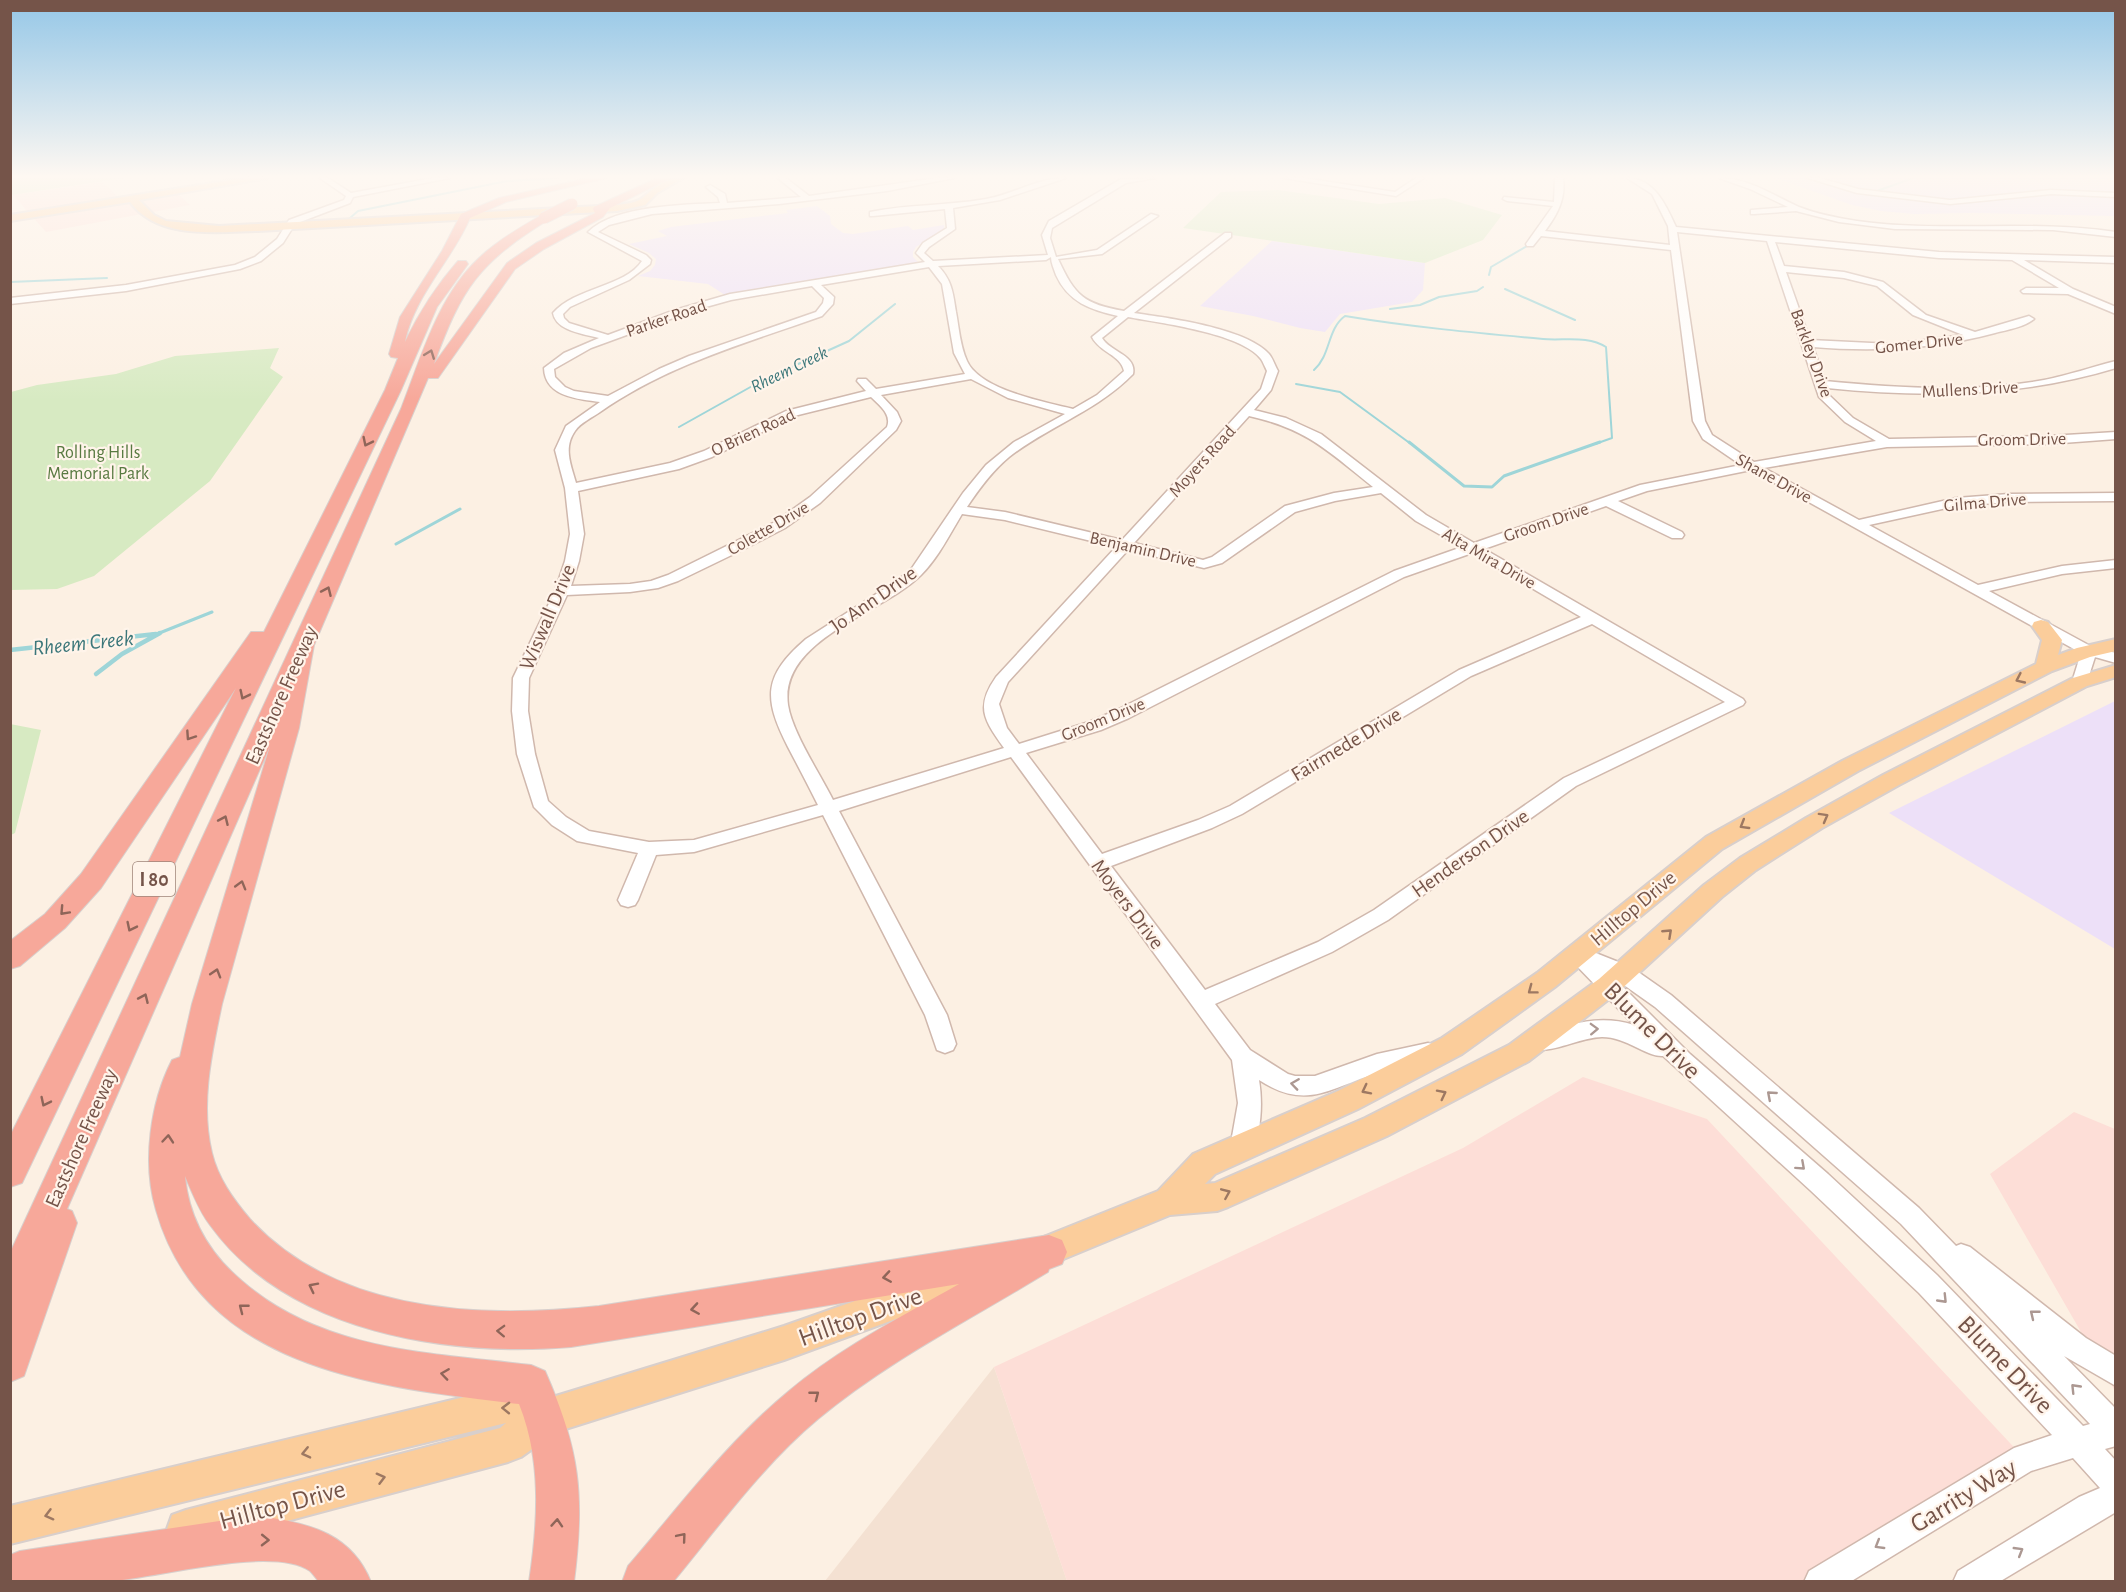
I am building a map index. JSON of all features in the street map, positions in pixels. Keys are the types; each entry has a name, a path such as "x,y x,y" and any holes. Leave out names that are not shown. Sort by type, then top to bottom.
{"highway":[{"path":"393,390 398,337 405,316 446,252"},
{"name":"Eastshore Freeway","path":"10,1172 393,390 409,347 450,276 475,252"},
{"name":"Eastshore Freeway","path":"10,1296 409,409 434,344 469,276 494,252"},
{"path":"409,409 511,266 531,252"},
{"path":"10,958 55,921 91,881 119,844 228,680 297,586"},
{"path":"303,645 287,728 207,1004 175,1097 166,1159 168,1188 175,1217 186,1245 203,1271 228,1296 259,1320 296,1341 339,1356 391,1366 531,1385 546,1417 560,1488 551,1581"},
{"path":"207,1004 196,1057 191,1119 200,1170 211,1195 246,1240 270,1261 325,1293 373,1312 416,1323 465,1330 516,1331 571,1328 1048,1252"},
{"path":"10,1362 120,1051"},
{"path":"644,1581 747,1460 803,1405 865,1360 1048,1252"},
{"path":"15,1574 226,1542 266,1539 300,1544 326,1556 349,1581"}],"main road":[{"path":"2041,626 2052,640 2046,667"},
{"name":"Hilltop Drive","path":"1169,1201 1204,1164 1348,1100 1452,1046 1502,1013 1714,843 1850,766 2046,667 2115,645"},
{"name":"Hilltop Drive","path":"15,1574 508,1444 546,1417 784,1343 983,1272 1048,1252 1169,1201 1217,1197 1376,1127 1519,1053 1616,980 1713,891 1748,864 1814,823 1891,780 2080,682 2115,670"},
{"path":"2080,682 2115,685"},
{"name":"Hilltop Drive","path":"10,1525 506,1405 546,1417"}],"street":[{"path":"12,301 126,288 237,267 258,259 266,252"},
{"path":"608,338 566,325 559,319 558,314 569,304 637,272 647,260 632,252"},
{"path":"920,252 947,284 963,363 972,376 987,385 1009,393 1075,413"},
{"name":"Moyers Road","path":"1014,751 990,711 990,698 1002,680 1272,381 1272,368 1261,353 1243,342 1221,333 1096,307 1074,295 1067,287 1051,252"},
{"name":"Parker Road","path":"610,400 562,390 551,384 548,376 549,368 563,357 608,338 697,306 730,297 931,264 1096,252"},
{"name":"Jo Ann Drive","path":"945,1044 936,1015 783,720 777,702 779,685 789,663 805,647 903,583 917,571 987,472 1004,455 1102,397 1129,372 1129,365 1125,359 1104,348 1098,338 1206,252"},
{"name":"Shane Drive","path":"1676,252 1701,429 1716,444 2041,626 2083,656 2115,670"},
{"name":"Barkley Drive","path":"1776,252 1825,397 1849,420 1887,443"},
{"path":"1913,252 2115,260"},
{"path":"2013,257 2070,291 2115,311"},
{"path":"2101,259 2115,267"},
{"path":"1782,269 1846,276 1880,284 1892,290 1904,305 1916,314 1978,336"},
{"name":"Wiswall Drive","path":"814,283 829,297 828,304 819,314 693,358 610,400 570,428 564,439 561,450 572,488 577,534 572,561 562,591 521,678 519,711 526,754 540,803 559,821 584,836 650,849 694,846 739,835 1014,751"},
{"path":"2026,291 2070,291"},
{"name":"Gomer Drive","path":"1807,343 1852,348 1895,348 1952,342 2029,319"},
{"name":"Mullens Drive","path":"1822,384 1927,392 2005,389 2054,382 2115,364"},
{"name":"O Brien Road","path":"572,488 681,465 785,415 803,409 972,376"},
{"name":"Colette Drive","path":"562,591 630,588 673,578 788,520 815,500 892,428 895,420 894,414 862,381"},
{"name":"Alta Mira Drive","path":"1246,412 1282,420 1317,436 1421,518 1737,702"},
{"name":"Groom Drive","path":"1014,751 1095,726 1123,714 1399,574 1644,488 1752,466 1887,443 2049,440 2115,435"},
{"name":"Benjamin Drive","path":"960,510 1005,516 1204,564 1217,560 1290,509 1334,497 1382,489"},
{"name":"Gilma Drive","path":"1857,524 1956,502 2008,498 2115,497"},
{"path":"1607,501 1677,535"},
{"path":"1976,590 2063,569 2115,564"},
{"name":"Fairmede Drive","path":"1098,863 1205,824 1236,810 1465,673 1592,618"},
{"path":"2080,682 2083,656"},
{"name":"Shane Drive","path":"2083,656 2115,658"},
{"name":"Henderson Drive","path":"1201,1001 1324,947 1381,915 1570,782 1737,702"},
{"name":"Moyers Drive","path":"1014,751 1242,1057"},
{"path":"628,900 650,849"},
{"name":"Blume Drive","path":"1578,954 1616,980 1662,1001 1910,1216 2115,1431"},
{"name":"Blume Drive","path":"1616,980 1682,1061 1819,1182 1929,1284 2115,1483"},
{"path":"1519,1053 1570,1032 1593,1027 1632,1034 1682,1061"},
{"path":"1242,1057 1281,1082 1295,1086 1316,1086 1377,1063 1452,1046"},
{"path":"1242,1057 1250,1089 1250,1112 1242,1148"},
{"path":"1910,1216 2076,1348 2115,1372"},
{"name":"Garrity Way","path":"1820,1581 2024,1458 2115,1431"},
{"path":"1968,1581 2115,1496"}],"shaded area":[{"path":"913,252 913,257 918,262 725,295 708,284 638,276 650,271 655,265 656,259 649,253"},
{"path":"1259,252 1351,252 1425,263 1423,290 1412,302 1340,314 1325,332 1200,306"},
{"path":"2115,701 2115,949 1889,813"},
{"path":"1583,1077 1707,1119 2024,1458 1810,1581 1067,1581 994,1367 1463,1148"},
{"path":"2074,1112 2115,1129 2115,1391 1990,1174"},
{"path":"994,1367 1067,1581 825,1581"}],"green space":[{"path":"1351,252 1452,252 1425,263"},
{"name":"Rolling Hills Memorial Park","path":"279,348 270,368 283,377 210,481 94,576 57,589 11,590 11,392 37,385 116,374 175,356"},
{"path":"10,724 41,730 15,833 11,835"}],"waterway":[{"path":"1489,275 1491,267 1516,252"},
{"path":"10,282 107,278"},
{"path":"1390,309 1420,305 1439,297 1477,291 1483,287"},
{"path":"1505,289 1575,320"},
{"name":"Rheem Creek","path":"679,427 763,380 849,341 895,304"},
{"path":"1314,370 1323,357 1339,321 1345,316 1469,332 1543,339 1575,339 1599,343 1606,347 1612,438 1595,444"},
{"path":"1296,384 1340,392 1411,444"},
{"path":"1409,442 1464,486 1492,487 1504,476 1600,442"},
{"name":"Rheem Creek","path":"396,544 460,509"},
{"name":"Rheem Creek","path":"157,634 212,612"},
{"name":"Rheem Creek","path":"96,674 122,654 160,633"},
{"name":"Rheem Creek","path":"10,650 156,634 152,634"}]}
